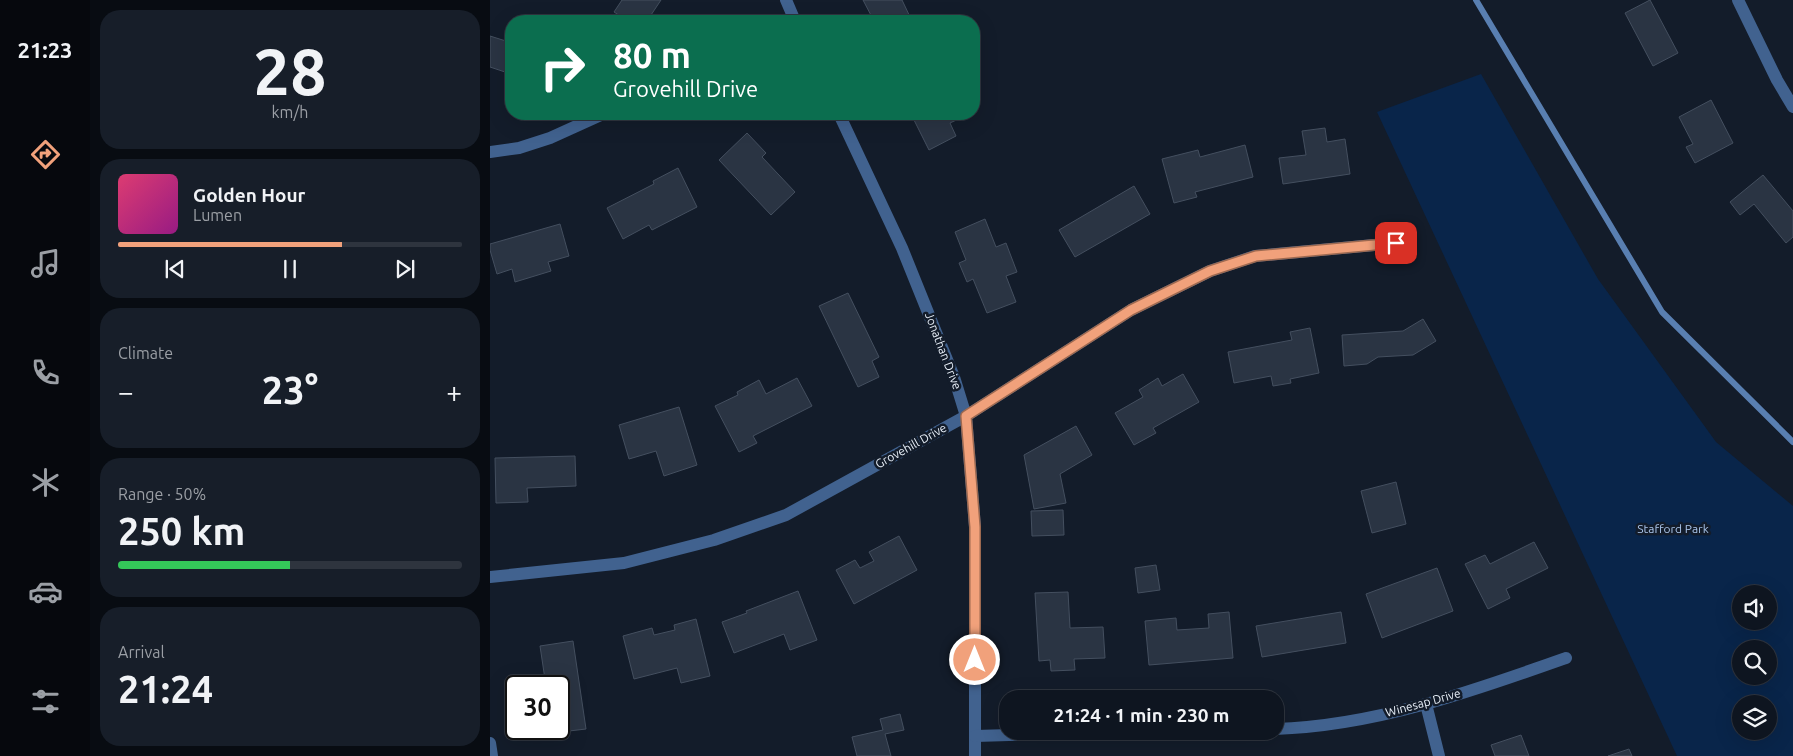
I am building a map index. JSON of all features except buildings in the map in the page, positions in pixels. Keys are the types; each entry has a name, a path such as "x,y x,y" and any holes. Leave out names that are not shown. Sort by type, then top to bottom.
{"street":[{"path":"786,0 792,15"},
{"path":"1738,0 1777,80 1793,107"},
{"path":"490,152 519,148 550,138 590,120"},
{"name":"Jonathan Drive","path":"842,120 902,248 954,377 966,416 975,527 975,756"},
{"name":"Grovehill Drive","path":"490,577 624,563 714,540 786,515 966,416 1131,310 1210,271 1256,256 1396,243"},
{"name":"Winesap Drive","path":"1284,728 1344,723 1426,704 1496,683 1566,658"},
{"path":"1426,704 1439,756"},
{"path":"975,736 999,735"},
{"path":"490,743 492,756"}],"green space":[{"name":"Stafford Park","path":"1481,74 1598,279 1716,442 1793,506 1793,756 1677,756 1377,112"}],"waterway":[{"path":"1476,0 1662,312 1793,442"}],"route":[{"path":"975,660 975,527 966,416 1131,310 1210,271 1256,256 1396,243"}]}
